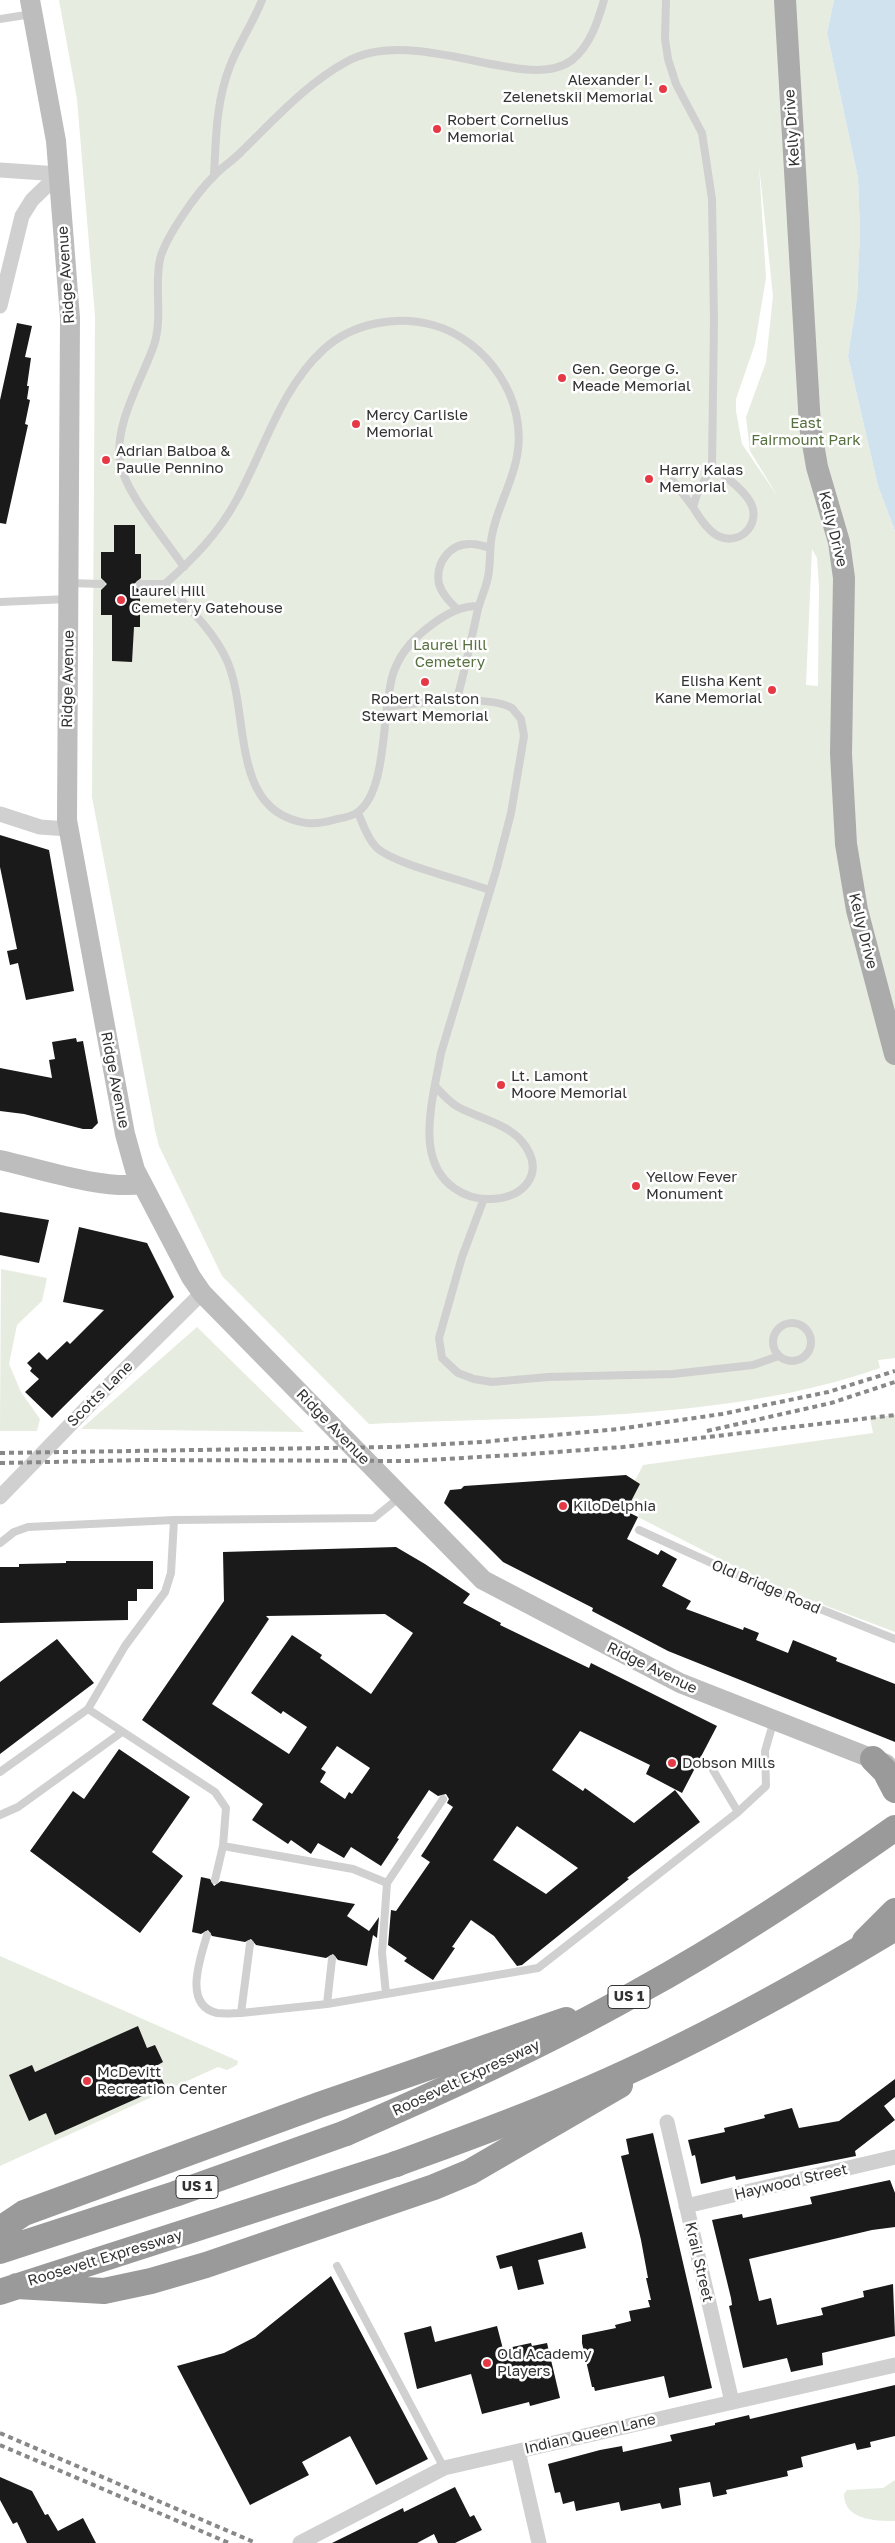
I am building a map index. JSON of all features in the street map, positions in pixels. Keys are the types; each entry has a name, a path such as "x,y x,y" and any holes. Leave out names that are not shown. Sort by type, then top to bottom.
{"highway":[{"path":"884,1763 885,1771 895,1790"},
{"path":"0,2229 24,2213 319,2104 530,2034 615,2001 742,1938 890,1837 889,1834 895,1818"},
{"name":"Roosevelt Expressway","path":"0,2250 184,2191 346,2133 448,2089 636,1993 890,1837"},
{"path":"859,1946 895,1911"},
{"path":"9,2289 104,2291 150,2281 206,2265 470,2172 895,1926"},
{"name":"Roosevelt Expressway","path":"9,2289 396,2164 565,2100 660,2057 750,2011 895,1926"}],"main road":[{"name":"Kelly Drive","path":"785,0 810,426 817,467 839,542 844,578 840,754 846,844 857,910 895,1054"},
{"name":"Ridge Avenue","path":"31,7 54,124 70,318 68,829 125,1134 132,1162 142,1184 191,1277 202,1293 483,1580 494,1588 680,1682 884,1763"},
{"path":"0,1160 98,1182 130,1186 142,1184"}],"street":[{"path":"0,170 59,174"},
{"path":"0,306 22,216 32,200 59,174"},
{"path":"0,814 40,827 68,829"},
{"name":"Scotts Lane","path":"0,1497 202,1293"},
{"name":"Krail Street","path":"667,2122 732,2402"},
{"name":"Haywood Street","path":"686,2206 895,2156"},
{"name":"Indian Queen Lane","path":"300,2543 444,2468 895,2364"},
{"path":"518,2451 540,2543"}],"lane":[{"path":"214,175 216,120 222,91 230,66 262,0"},
{"path":"184,567 127,483 120,465 120,444 133,396 157,333 159,268 163,251 179,221 214,175 233,161 310,86 336,67 361,55 380,50 404,49 453,55 529,70 556,68 571,61 584,47 595,26 604,0"},
{"path":"666,0 665,39 668,59 676,84 702,133 712,199 714,316 712,466 697,494 694,507"},
{"path":"0,19 31,7"},
{"path":"140,584 165,584 209,540 227,516 282,407 314,358 331,343 352,331 389,321 426,323 462,338 492,365 512,399 518,422 517,456 495,524 490,548 487,580 456,702"},
{"path":"672,481 694,507 705,524 720,537 740,537 745,535 751,526 753,509 748,499 712,466"},
{"path":"457,609 442,592 439,584 438,576 444,558 455,547 463,545 471,544 490,548"},
{"path":"0,602 101,584"},
{"path":"165,584 207,628 228,663 240,706 248,766 257,792 263,800 284,816 308,823 329,821 358,813 374,783 386,729 387,707 394,672 405,650 423,631 457,609 479,606"},
{"path":"387,707 421,702 506,704 517,714 523,727 523,745 511,813 447,1032 435,1086 430,1135 434,1161 450,1186 466,1195 483,1200 502,1199 518,1192 532,1173 529,1152 513,1133 457,1106 435,1086"},
{"path":"358,813 369,837 380,851 402,861 489,890"},
{"path":"483,1200 474,1220 440,1331 439,1346 442,1358 458,1373 474,1379 492,1382 548,1376 673,1374 754,1365 779,1356"},
{"path":"789,1324 795,1324 806,1329 810,1334 811,1346 806,1356 795,1362 789,1362 779,1356 773,1345 779,1329 789,1324"},
{"path":"0,1543 14,1532 28,1527 174,1520 374,1518 400,1497"},
{"path":"0,1772 88,1708 125,1646 165,1592 171,1573 174,1520"},
{"name":"Old Bridge Road","path":"639,1530 760,1586 895,1639"},
{"path":"88,1708 216,1792 226,1808 223,1846 215,1880"},
{"path":"207,1935 194,1982 201,2003 216,2012 241,2012 327,2004 538,1968 738,1812 766,1786 765,1751 774,1720"},
{"path":"0,1815 18,1807 122,1732"},
{"path":"713,1770 738,1812"},
{"path":"386,1994 382,1953 387,1883 443,1799"},
{"path":"223,1846 352,1869 387,1883"},
{"path":"241,2012 250,1944"},
{"path":"327,2004 332,1959"},
{"path":"337,2266 444,2468"}],"green space":[{"name":"Laurel Hill Cemetery","path":"59,0 834,0 827,33 858,178 860,232 857,298 848,356 878,486 895,531 895,1358 878,1360 880,1368 820,1386 757,1399 693,1408 627,1414 369,1424 222,1276 159,1146 92,797 95,316 77,99","holes":["759,165 773,296 766,362 746,417 750,451 778,497 742,444 736,411 736,399 755,344 766,278","812,549 817,558 819,587 818,686 806,685"]},
{"path":"1,1269 47,1278 42,1301 17,1325 9,1364 21,1392 40,1419 37,1431 0,1431"},
{"path":"197,1327 304,1432 81,1429"},
{"path":"895,1415 895,1632 771,1585 638,1517 639,1514 622,1506 643,1465 873,1433 870,1418"},
{"path":"0,1956 238,2061 237,2065 227,2070 218,2067 0,2166"},
{"path":"895,2480 895,2521 862,2517 855,2514 845,2503 844,2494 847,2490 883,2488"}],"water":[{"path":"834,0 895,0 895,531 878,486 848,356 857,298 860,232 858,178 827,33"}],"building":[{"path":"17,323 32,326 25,357 31,358 27,386 29,386 27,399 30,400 25,424 28,425 6,524 0,523 0,400"},
{"name":"Laurel Hill Cemetery Gatehouse","path":"114,525 135,525 135,554 141,554 141,578 134,584 140,590 140,627 134,627 132,662 112,661 112,615 101,615 101,590 107,584 101,578 101,552 114,552"},
{"path":"0,835 49,850 74,991 26,1000 18,963 10,965 7,951 17,949 0,867"},
{"path":"76,1038 77,1042 83,1041 98,1123 92,1129 83,1129 24,1114 0,1111 0,1068 52,1078 49,1060 55,1059 52,1042"},
{"path":"0,1212 49,1220 39,1263 0,1255"},
{"path":"79,1227 147,1243 174,1297 52,1418 25,1392 39,1379 30,1371 32,1368 27,1363 39,1352 47,1360 67,1341 70,1344 104,1310 63,1302"},
{"path":"626,1475 640,1484 626,1511 638,1517 627,1539 658,1555 661,1550 677,1559 662,1586 691,1601 686,1609 743,1630 744,1627 759,1633 756,1640 788,1653 793,1640 837,1658 836,1661 895,1684 895,1742 668,1651 592,1611 593,1608 503,1562 444,1503 450,1490 461,1489 464,1486"},
{"name":"Dobson Mills","path":"396,1547 470,1594 463,1603 501,1623 500,1625 589,1668 591,1663 717,1726 682,1793 646,1774 650,1765 580,1731 552,1770 583,1791 585,1788 634,1823 675,1790 700,1822 627,1878 629,1879 522,1965 517,1966 494,1936 471,1920 452,1947 455,1948 433,1980 404,1961 407,1958 388,1945 391,1910 396,1911 430,1862 421,1856 453,1807 447,1803 449,1799 446,1794 438,1796 429,1790 381,1866 351,1847 344,1858 318,1843 311,1854 291,1840 288,1844 252,1820 263,1804 142,1720 224,1601 223,1552","holes":["385,1614 413,1633 371,1694 320,1658 322,1655 292,1635 251,1693 281,1714 283,1711 307,1727 289,1754 212,1704 269,1619 266,1616","337,1746 370,1768 352,1794 349,1792 345,1799 320,1782 326,1772 321,1769","517,1826 578,1868 546,1894 493,1860"]},
{"path":"66,1561 153,1561 153,1589 137,1589 137,1601 128,1601 128,1620 0,1623 0,1567 19,1567 19,1564 66,1563"},
{"path":"57,1639 94,1683 0,1754 0,1682"},
{"path":"119,1749 190,1797 152,1852 183,1876 140,1933 30,1851 73,1791 84,1799"},
{"path":"201,1877 210,1879 214,1886 221,1881 355,1904 347,1916 369,1931 379,1917 377,1938 373,1935 367,1966 338,1960 333,1954 326,1958 256,1945 251,1939 245,1942 212,1936 208,1930 201,1934 192,1932"},
{"name":"McDevitt Recreation Center","path":"138,2026 147,2048 155,2045 163,2062 156,2066 165,2086 55,2135 46,2113 29,2121 9,2075 32,2065 35,2072"},
{"path":"895,2079 895,2097 884,2106 895,2120 855,2151 856,2156 736,2180 735,2176 701,2184 695,2155 692,2156 688,2140 725,2132 724,2128 765,2118 764,2115 792,2108 799,2128 839,2121"},
{"path":"653,2133 712,2388 669,2398 664,2376 595,2391 594,2387 592,2387 582,2343 582,2335 616,2328 615,2325 631,2321 629,2311 650,2307 648,2300 651,2300 641,2240 621,2156 629,2154 626,2139"},
{"path":"890,2180 895,2193 895,2227 872,2230 749,2259 759,2301 771,2298 777,2325 823,2315 821,2308 864,2297 863,2291 893,2284 895,2336 822,2353 823,2365 791,2372 787,2358 743,2368 729,2306 732,2305 731,2298 712,2220 742,2214 743,2218 812,2204 810,2197"},
{"path":"582,2232 586,2248 538,2260 544,2284 518,2290 512,2266 500,2269 496,2256"},
{"path":"331,2276 428,2459 376,2485 350,2436 302,2462 309,2475 250,2505 177,2366 224,2353 255,2337"},
{"path":"431,2326 435,2342 497,2326 503,2349 531,2343 532,2346 547,2343 560,2398 530,2406 529,2402 482,2414 471,2374 417,2389 404,2333"},
{"path":"895,2385 895,2436 870,2442 871,2447 857,2450 855,2443 801,2457 803,2467 787,2471 788,2476 726,2490 727,2494 713,2497 710,2482 679,2488 681,2505 662,2509 660,2503 621,2511 619,2502 576,2511 574,2501 563,2504 560,2492 555,2493 548,2464 600,2450 622,2446 623,2452 672,2441 670,2435 715,2425 715,2423 749,2415 750,2419"},
{"path":"0,2477 32,2491 45,2515 48,2514 58,2531 83,2518 96,2543 27,2543 17,2522 13,2524 0,2500"},
{"path":"455,2487 470,2517 474,2515 482,2530 455,2543 438,2543 434,2534 417,2543 332,2543 403,2508 404,2512"}],"railway":[{"path":"0,1453 391,1447 482,1442 618,1429 722,1414 828,1392 895,1371"},
{"path":"707,1431 831,1403 895,1382"},
{"path":"0,1463 146,1460 411,1461 623,1447 895,1415"},
{"path":"0,2433 256,2543"},
{"path":"0,2445 229,2543"}],"place":[{"name":"Alexander I. Zelenetskii Memorial","path":"663,89"},
{"name":"Robert Cornelius Memorial","path":"437,129"},
{"name":"Gen. George G. Meade Memorial","path":"562,378"},
{"name":"Mercy Carlisle Memorial","path":"356,424"},
{"name":"Adrian Balboa & Paulie Pennino","path":"106,460"},
{"name":"Harry Kalas Memorial","path":"649,479"},
{"name":"Laurel Hill Cemetery Gatehouse","path":"121,600"},
{"name":"Robert Ralston Stewart Memorial","path":"425,682"},
{"name":"Elisha Kent Kane Memorial","path":"772,690"},
{"name":"Lt. Lamont Moore Memorial","path":"501,1085"},
{"name":"Yellow Fever Monument","path":"636,1186"},
{"name":"KiloDelphia","path":"563,1506"},
{"name":"Dobson Mills","path":"672,1763"},
{"name":"McDevitt Recreation Center","path":"87,2081"},
{"name":"Old Academy Players","path":"487,2363"}],"park label":[{"name":"East Fairmount Park","path":"806,432"}]}
